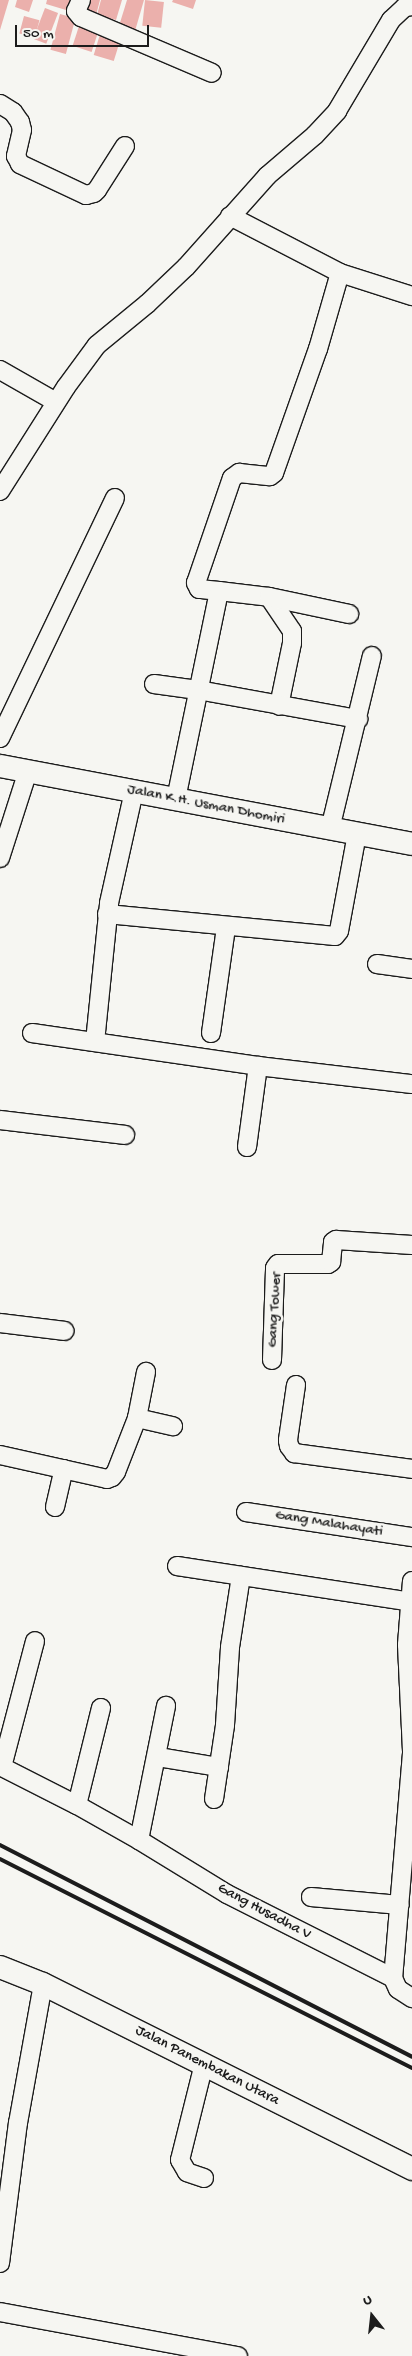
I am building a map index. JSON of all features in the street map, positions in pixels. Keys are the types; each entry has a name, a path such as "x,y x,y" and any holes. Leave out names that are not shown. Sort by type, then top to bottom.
{"main road":[{"name":"Jalan K.H. Usman Dhomiri","path":"0,766 412,844"},
{"name":"Jalan Panembakan Utara","path":"0,1967 43,1984 412,2169"}],"street":[{"path":"81,0 77,15 212,73"},
{"path":"0,491 56,402 97,345 147,304 186,267 267,176 315,135 337,111 391,20 405,7 412,6"},
{"path":"0,104 13,112 20,122 22,130 16,156 20,164 86,195 94,194 125,146"},
{"path":"230,216 340,273 412,296"},
{"path":"340,273 318,349 273,475 239,473 232,478 196,583 199,589 269,597 349,614"},
{"path":"0,370 56,402"},
{"path":"0,738 115,498"},
{"path":"176,799 219,590"},
{"path":"269,597 292,631 292,643 279,706"},
{"path":"330,829 372,656"},
{"path":"154,684 198,690 358,719"},
{"path":"0,858 28,771"},
{"path":"95,1042 107,914 134,791"},
{"path":"107,914 226,927 336,936 357,834"},
{"path":"211,1033 226,927"},
{"path":"377,964 412,969"},
{"path":"32,1033 258,1066 412,1084"},
{"path":"248,1147 258,1066"},
{"path":"0,1120 125,1135"},
{"name":"Gang Tower","path":"272,1360 274,1268 278,1264 328,1264 331,1262 333,1242 336,1240 412,1245"},
{"path":"0,1323 65,1331"},
{"path":"0,1455 107,1479 116,1472 137,1418 146,1372"},
{"path":"296,1385 288,1440 289,1446 294,1452 412,1469"},
{"path":"137,1418 173,1426"},
{"path":"55,1507 64,1469"},
{"name":"Gang Malahayati","path":"246,1512 412,1537"},
{"path":"177,1566 411,1602"},
{"path":"214,1798 225,1725 230,1647 241,1576"},
{"path":"412,1581 410,1673 412,1753 393,1978 398,1989 412,1998"},
{"path":"1,1766 34,1641"},
{"path":"139,1840 158,1756 166,1706"},
{"path":"77,1805 101,1708"},
{"path":"158,1756 219,1767"},
{"name":"Gang Husadha V","path":"1,1766 77,1805 139,1840 227,1894 393,1978"},
{"path":"311,1897 400,1905"},
{"path":"0,2263 18,2123 43,1984"},
{"path":"204,2064 180,2160 187,2172 204,2178"},
{"path":"0,2312 238,2356"}],"building":[{"path":"0,0 9,0 0,30"},
{"path":"17,0 33,0 29,12 15,7"},
{"path":"47,0 70,0 66,10 46,4"},
{"path":"82,0 100,0 96,15 79,10"},
{"path":"101,0 122,0 116,20 97,15"},
{"path":"127,0 144,0 135,31 119,26"},
{"path":"145,0 164,2 161,28 142,26"},
{"path":"173,0 196,0 193,9 172,2"},
{"path":"45,8 58,13 46,44 33,39"},
{"path":"60,14 75,18 66,54 50,50"},
{"path":"24,16 39,20 35,38 19,33"},
{"path":"80,23 99,29 92,52 73,46"},
{"path":"101,31 121,37 114,61 94,55"}],"railway":[{"path":"0,1845 412,2057"},
{"path":"0,1859 412,2068"}]}
